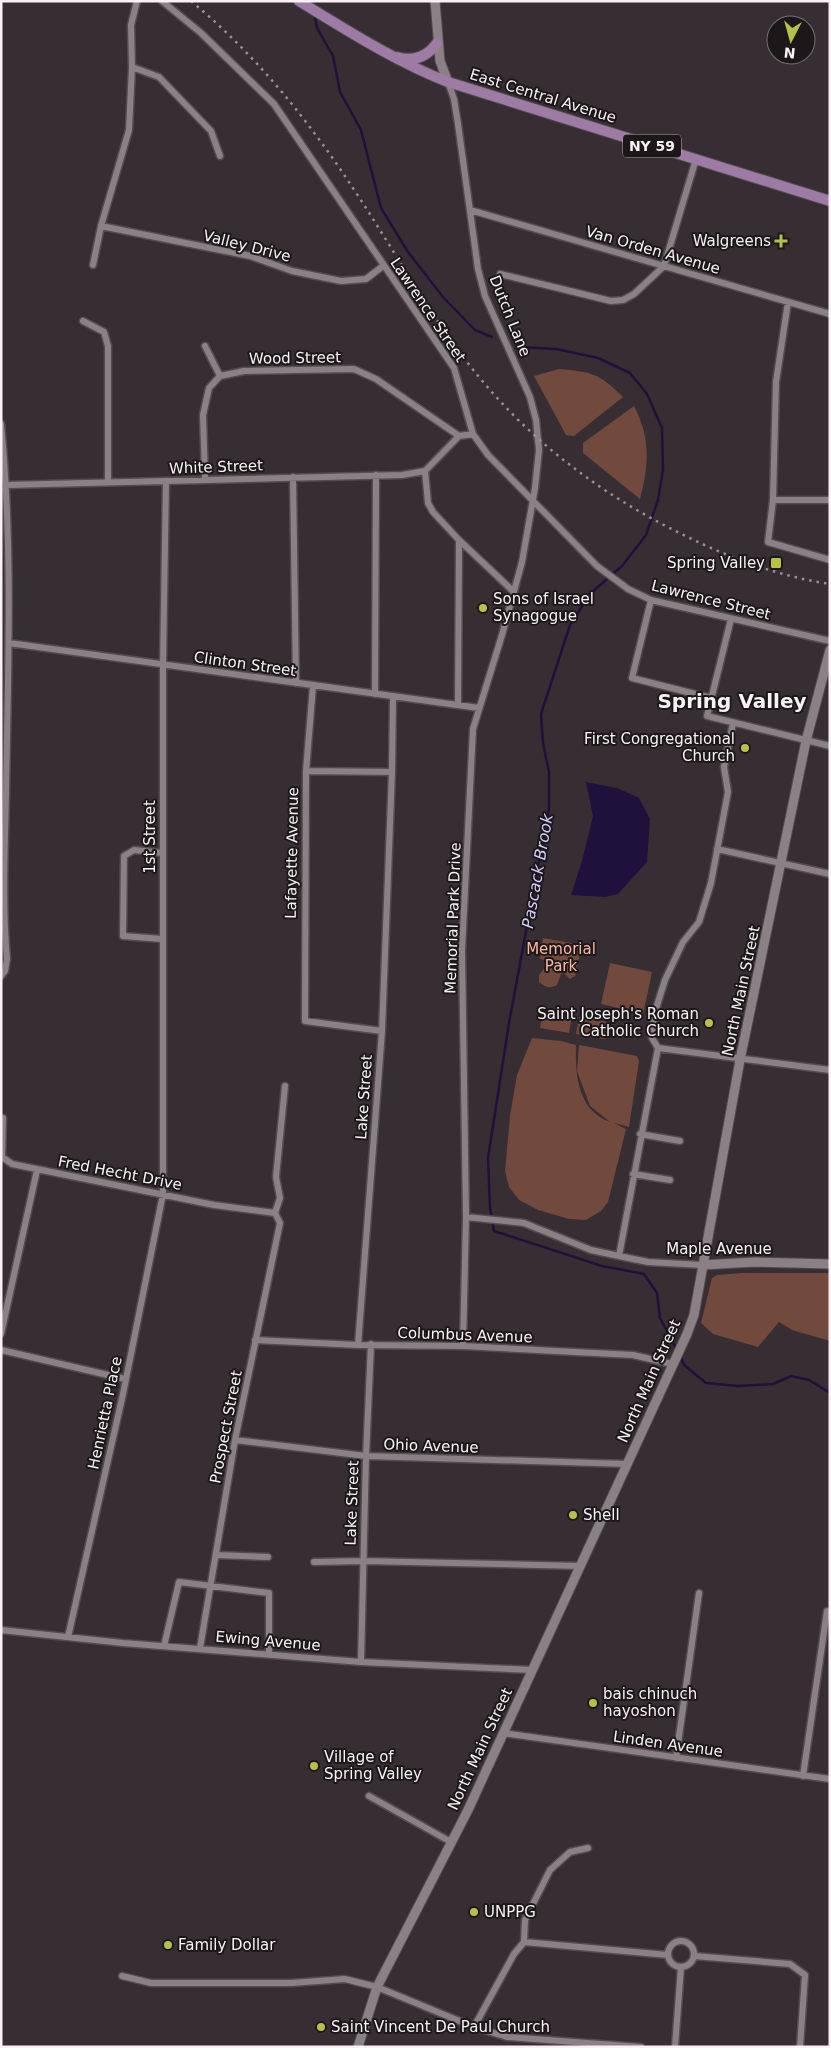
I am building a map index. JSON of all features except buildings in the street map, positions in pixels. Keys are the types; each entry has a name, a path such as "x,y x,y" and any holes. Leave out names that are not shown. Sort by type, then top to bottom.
{"main road":[{"name":"NY 59","path":"299,1 388,55 413,68 448,82"},
{"path":"435,1 437,43 440,61 448,82"},
{"path":"388,55 404,59 418,58 430,52 437,43"},
{"name":"East Central Avenue","path":"448,82 830,201"},
{"name":"North Main Street","path":"358,2047 378,1987 503,1733 581,1566 694,1315 740,1060 806,741 830,650"},
{"name":"Maple Avenue","path":"702,1266 755,1262 830,1264"}],"street":[{"path":"94,265 101,226 129,130 132,67 131,25 137,1"},
{"name":"Lawrence Street","path":"162,1 202,33 274,104 454,368 473,434 488,455 533,498 597,566 614,580 651,600 731,620 830,641"},
{"path":"132,67 159,77 211,131 220,156"},
{"name":"Dutch Lane","path":"448,82 454,99 478,269 485,296 525,383 534,412 538,439 538,462 533,498"},
{"path":"500,274 611,301 623,300 634,294 664,266 696,159"},
{"name":"Van Orden Avenue","path":"470,210 830,314"},
{"name":"Valley Drive","path":"101,226 250,256 292,270 341,281 366,279 383,266"},
{"path":"788,302 776,382 774,500 768,542 828,560"},
{"path":"83,321 104,332 108,346 108,482"},
{"path":"205,346 220,376 209,388 203,414 205,478"},
{"name":"Wood Street","path":"220,376 244,371 354,369 376,379 459,436"},
{"path":"1,424 7,485 9,643 5,971 1,976"},
{"path":"473,434 459,436 425,471 428,503 433,512 459,540 514,592"},
{"name":"White Street","path":"7,485 166,481 205,478 376,475 425,471"},
{"path":"375,694 376,475"},
{"path":"293,477 296,683"},
{"name":"1st Street","path":"163,1194 162,852 166,481"},
{"name":"Memorial Park Drive","path":"463,1346 466,1217 462,950 473,729 514,592 533,498"},
{"path":"774,500 830,500"},
{"path":"458,705 459,540"},
{"path":"651,600 632,678 711,698"},
{"path":"731,620 707,716 830,746"},
{"name":"Clinton Street","path":"9,643 479,708"},
{"name":"Lafayette Avenue","path":"313,686 306,771 305,1021 382,1031"},
{"path":"306,771 392,772 393,697"},
{"path":"619,1256 640,1134 658,1048 652,1038 654,1015 665,980 683,942 699,922 711,883 728,792 724,767 732,723"},
{"name":"Lake Street","path":"358,1345 382,1031 392,772"},
{"path":"717,849 830,874"},
{"path":"162,852 134,850 124,856 123,936 162,938"},
{"path":"658,1048 830,1070"},
{"name":"Prospect Street","path":"200,1648 236,1440 280,1223 275,1212 280,1198 276,1178 285,1086"},
{"name":"Fred Hecht Drive","path":"3,1118 2,1157 12,1164 214,1205 275,1212"},
{"path":"640,1134 680,1141"},
{"path":"1,1334 37,1170"},
{"path":"633,1174 670,1180"},
{"name":"Henrietta Place","path":"68,1636 126,1379 163,1194"},
{"name":"Maple Avenue","path":"466,1217 500,1219 524,1224 591,1250 619,1256 648,1262 702,1266"},
{"name":"Columbus Avenue","path":"255,1340 358,1345 463,1346 633,1354 674,1361"},
{"name":"Lake Street","path":"361,1662 366,1456 372,1344"},
{"path":"1,1350 126,1379"},
{"name":"Ohio Avenue","path":"236,1440 366,1456 627,1464"},
{"path":"216,1555 268,1557"},
{"path":"314,1562 363,1561 581,1566"},
{"path":"164,1646 179,1582 269,1593 269,1654"},
{"path":"676,1758 698,1592"},
{"path":"803,1776 827,1611"},
{"name":"Ewing Avenue","path":"1,1630 164,1646 361,1662 532,1670"},
{"name":"Linden Avenue","path":"503,1733 830,1779"},
{"path":"369,1796 451,1842"},
{"path":"474,2027 514,1954 524,1942 525,1920 550,1870 570,1852 588,1848"},
{"path":"679,1941 690,1945 694,1956 690,1964 681,1967 673,1964 668,1955 672,1945 679,1941"},
{"path":"524,1942 668,1955"},
{"path":"694,1956 790,1964 805,1975 800,2047"},
{"path":"675,2047 681,1967"},
{"path":"122,1976 151,1983 291,1983 345,1979 378,1987 474,2027 507,2037 641,2047"}],"green space":[{"path":"559,369 580,371 601,378 623,397 574,436 566,435 534,376"},
{"path":"634,406 640,418 647,452 647,463 640,499 583,453 583,443"},
{"name":"Memorial Park","path":"543,938 582,945 575,976 570,979 564,973 561,974 557,985 552,987 545,986 539,982 539,975 546,966 545,960 540,959"},
{"path":"610,963 652,972 643,1014 601,1004"},
{"path":"543,1011 572,1016 569,1033 540,1028"},
{"path":"579,1017 608,1022 605,1039 576,1034"},
{"path":"532,1038 561,1041 576,1045 576,1068 585,1101 599,1117 610,1122 590,1106 577,1071 579,1045 637,1056 639,1061 629,1127 614,1123 626,1129 608,1202 601,1211 586,1220 569,1219 538,1210 519,1200 509,1187 505,1171 510,1116 517,1075"},
{"path":"742,1273 830,1273 830,1341 792,1330 779,1322 758,1347 713,1334 701,1323 712,1278 717,1275"}],"shaded area":[{"path":"586,782 617,788 639,798 650,819 647,862 618,894 605,897 571,895 593,816"}],"waterway":[{"name":"Pascack Brook","path":"314,13 317,28 333,56 340,92 361,130 381,208 408,252 443,297 475,330 492,337"},
{"name":"Pascack Brook","path":"519,347 556,349 598,358 630,373 647,394 662,428 663,470 658,500 646,535 622,566 590,594 570,625 541,714 543,743 549,772 549,808 509,1023 488,1158 490,1208 494,1231 602,1266 644,1274 657,1293 660,1318 677,1350"},
{"name":"Pascack Brook","path":"680,1355 684,1365 706,1383 738,1386 773,1384 791,1376 809,1380 830,1393"}],"railway":[{"path":"191,1 217,23 264,71 307,123 346,177 451,341 484,383 523,425 589,479 662,524 743,561 786,575 830,584"}],"place":[{"name":"Walgreens","path":"781,241"},
{"name":"Spring Valley","path":"776,563"},
{"name":"Sons of Israel Synagogue","path":"483,608"},
{"name":"First Congregational Church","path":"745,748"},
{"name":"Saint Joseph's Roman Catholic Church","path":"709,1023"},
{"name":"Shell","path":"573,1515"},
{"name":"bais chinuch hayoshon","path":"593,1703"},
{"name":"Village of Spring Valley","path":"314,1766"},
{"name":"UNPPG","path":"474,1912"},
{"name":"Family Dollar","path":"168,1945"},
{"name":"Saint Vincent De Paul Church","path":"321,2027"}],"district":[{"name":"Spring Valley","path":"732,701"}]}
